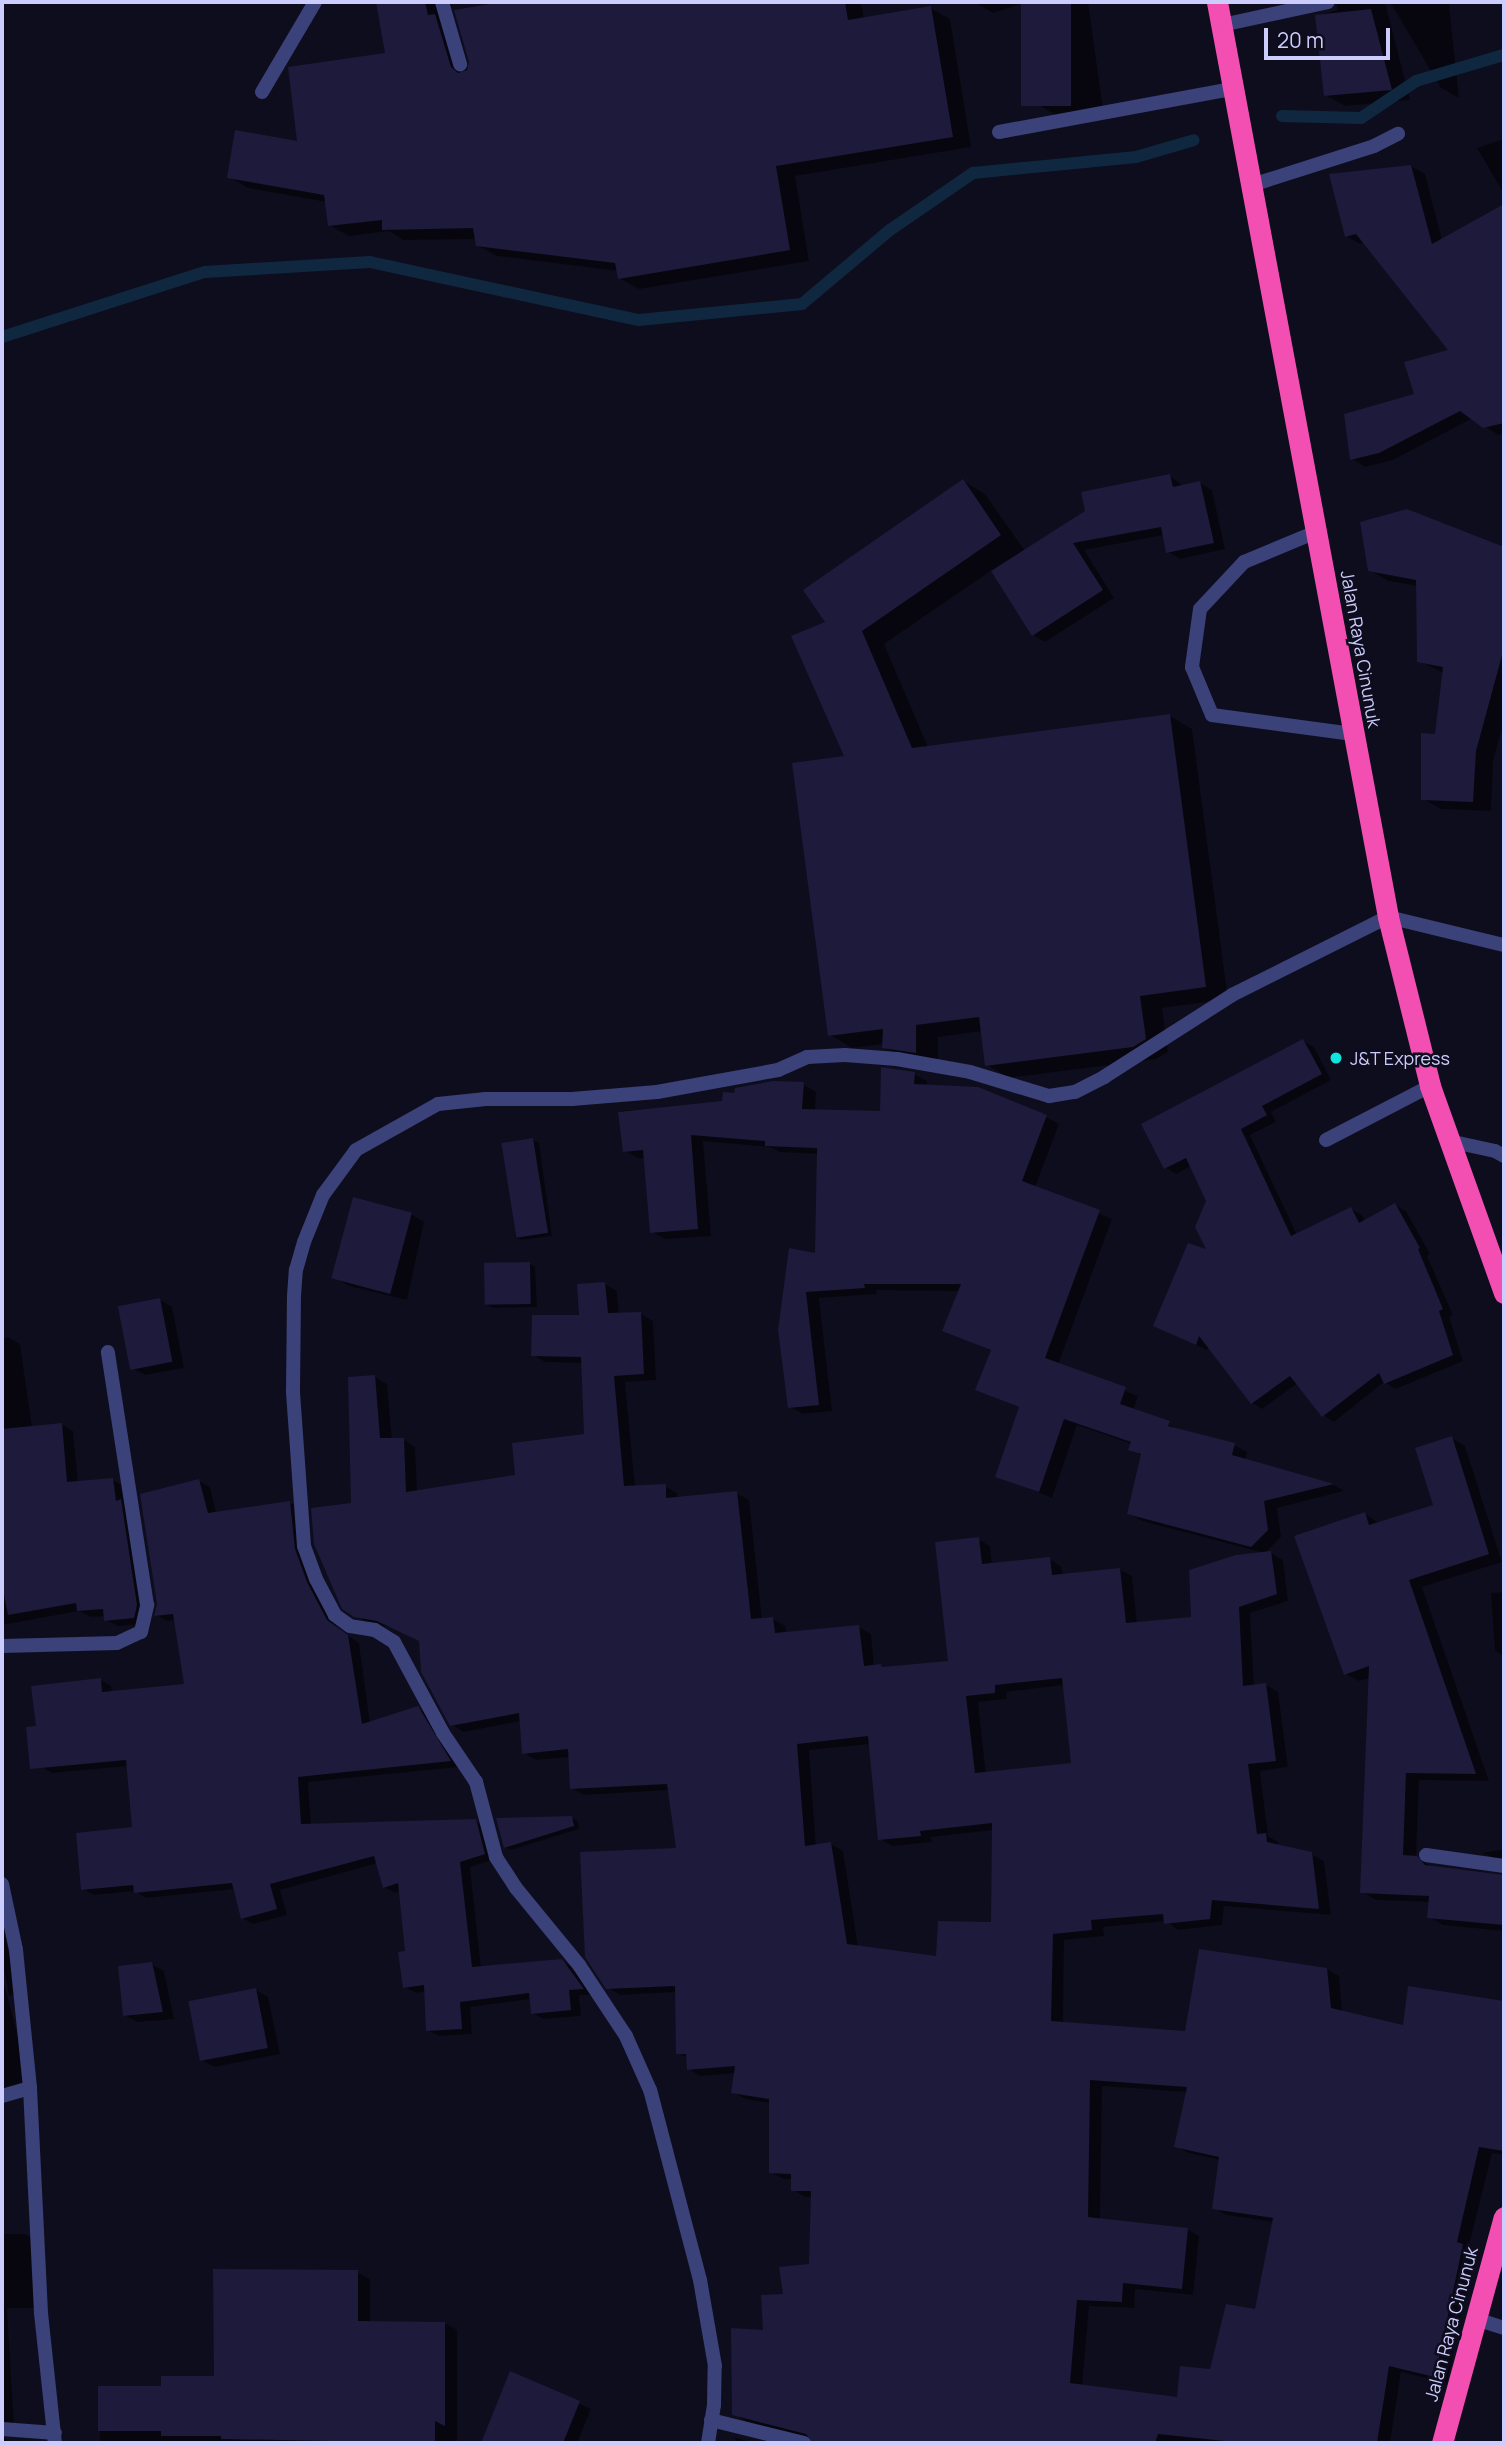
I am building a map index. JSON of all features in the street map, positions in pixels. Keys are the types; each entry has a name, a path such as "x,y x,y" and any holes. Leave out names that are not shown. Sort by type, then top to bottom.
{"highway":[{"name":"Jalan Raya Cinunuk","path":"1217,2 1388,917 1430,1086 1504,1293"},
{"name":"Jalan Raya Cinunuk","path":"1442,2443 1504,2217"}],"street":[{"path":"262,92 315,2"},
{"path":"442,2 460,64"},
{"path":"1222,24 1328,2"},
{"path":"999,132 1233,89"},
{"path":"1252,185 1374,146 1398,134"},
{"path":"1316,532 1244,562 1200,609 1192,667 1212,715 1353,734"},
{"path":"708,2443 715,2366 700,2280 650,2090 626,2036 579,1965 516,1888 496,1857 476,1782 443,1734 394,1642 375,1630 350,1626 335,1615 316,1579 304,1546 293,1391 294,1296 296,1270 304,1242 323,1195 356,1150 438,1104 486,1099 583,1099 657,1092 778,1070 807,1057 845,1055 897,1059 970,1072 1049,1096 1075,1092 1104,1077 1232,995 1388,917 1504,945"},
{"path":"1326,1140 1430,1086"},
{"path":"1449,1141 1495,1151 1504,1156"},
{"path":"2,1646 117,1643 141,1632 147,1605 108,1352"},
{"path":"1426,1855 1504,1866"},
{"path":"2,1884 16,1950 30,2088 41,2313 55,2438 2,2429"},
{"path":"2,2096 30,2088"},
{"path":"1476,2319 1504,2328"},
{"path":"711,2420 804,2443"}],"building":[{"path":"376,2 425,2 428,15 435,14 451,67 458,73 467,70 469,62 454,10 502,2 845,2 848,20 931,6 953,137 776,166 790,250 618,279 615,263 476,246 473,228 382,230 382,220 328,226 324,195 227,178 235,130 297,141 288,67 385,53"},
{"path":"1021,2 1071,2 1071,106 1021,106"},
{"path":"1371,9 1392,90 1324,96 1315,15"},
{"path":"1411,165 1432,244 1504,204 1504,423 1483,428 1460,411 1379,453 1350,460 1344,414 1414,394 1404,362 1448,350 1356,234 1345,237 1329,174"},
{"path":"1170,474 1173,487 1200,481 1214,543 1166,553 1161,527 1073,543 1103,590 1032,636 991,571 1085,511 1081,492"},
{"path":"963,479 1001,535 862,631 912,748 1170,714 1206,987 1140,996 1146,1039 1133,1047 985,1066 979,1017 916,1025 916,1053 882,1048 883,1029 828,1036 792,763 844,756 791,636 825,622 803,590"},
{"path":"1407,509 1504,547 1504,648 1476,751 1473,802 1421,800 1421,733 1435,734 1443,667 1417,662 1416,580 1368,571 1360,522"},
{"path":"1303,1039 1322,1074 1262,1106 1267,1115 1241,1129 1291,1236 1351,1207 1359,1223 1395,1203 1420,1248 1418,1249 1443,1309 1439,1311 1453,1355 1384,1384 1379,1373 1322,1417 1290,1376 1251,1404 1199,1336 1196,1345 1153,1326 1188,1243 1206,1249 1195,1227 1206,1201 1186,1158 1164,1169 1141,1124"},
{"path":"881,1067 915,1072 914,1084 978,1087 1047,1115 1022,1181 1100,1210 1045,1358 1126,1387 1120,1404 1170,1421 1168,1426 1235,1443 1232,1455 1334,1484 1264,1501 1268,1530 1251,1547 1127,1514 1141,1454 1128,1450 1131,1442 1064,1419 1039,1492 995,1477 1019,1407 975,1390 991,1350 942,1331 961,1284 864,1284 865,1288 806,1292 819,1405 788,1408 778,1330 789,1248 815,1253 817,1148 765,1146 765,1141 691,1135 698,1229 650,1233 643,1150 623,1152 618,1112 722,1101 723,1092 734,1093 735,1088 773,1081 804,1082 802,1109 880,1111"},
{"path":"533,1138 548,1233 516,1238 501,1143"},
{"path":"353,1197 412,1213 390,1294 331,1278"},
{"path":"530,1262 531,1304 485,1305 484,1263"},
{"path":"605,1282 608,1313 641,1312 644,1374 614,1376 624,1486 666,1484 666,1498 737,1491 751,1619 773,1617 775,1633 859,1625 864,1666 948,1661 935,1542 979,1537 982,1564 1050,1557 1052,1575 1120,1568 1126,1623 1191,1617 1189,1570 1236,1555 1271,1551 1277,1594 1239,1607 1243,1686 1266,1683 1276,1761 1248,1764 1257,1834 1266,1833 1267,1842 1312,1852 1319,1909 1212,1900 1210,1919 1164,1924 1163,1914 1091,1920 1092,1930 1053,1934 1051,2021 1185,2031 1199,1949 1327,1968 1331,2008 1403,2025 1408,1986 1504,2001 1504,2151 1479,2147 1457,2242 1463,2244 1435,2377 1389,2366 1377,2443 1244,2443 1158,2434 1155,2443 813,2443 806,2434 732,2415 731,2328 763,2330 761,2295 783,2294 779,2267 809,2264 811,2191 791,2191 791,2174 769,2173 769,2099 731,2093 735,2066 687,2070 686,2054 676,2054 675,1986 606,1989 585,1957 580,1852 676,1848 667,1784 570,1789 568,1749 522,1754 519,1713 450,1726 421,1672 419,1641 377,1621 354,1617 342,1609 314,1544 311,1508 351,1503 348,1377 375,1375 380,1438 404,1438 406,1492 515,1475 512,1443 584,1434 581,1357 531,1356 532,1315 579,1315 577,1284","holes":["1062,1678 1071,1763 975,1773 966,1696 995,1693 995,1685","868,1736 878,1840 921,1836 920,1831 992,1823 991,1922 938,1921 936,1956 847,1944 831,1842 805,1846 797,1744","1090,2080 1187,2087 1174,2147 1219,2157 1212,2209 1273,2218 1255,2309 1226,2304 1210,2369 1180,2366 1177,2397 1070,2383 1077,2300 1122,2302 1123,2283 1182,2289 1188,2228 1088,2217"]},
{"path":"160,1298 172,1362 130,1370 118,1306"},
{"path":"62,1423 67,1482 113,1478 116,1501 121,1499 137,1605 134,1618 104,1621 103,1609 77,1611 76,1603 8,1615 2,1584 2,1429"},
{"path":"1452,1436 1489,1554 1409,1580 1476,1774 1406,1773 1403,1855 1417,1856 1425,1865 1504,1875 1504,1925 1427,1918 1429,1896 1360,1893 1369,1666 1344,1675 1294,1536 1365,1512 1369,1525 1433,1505 1415,1448"},
{"path":"199,1479 208,1513 290,1501 295,1549 307,1582 327,1620 348,1635 362,1724 418,1706 451,1761 298,1777 301,1824 476,1819 485,1854 460,1862 472,1967 562,1959 584,1989 569,1990 571,2010 531,2014 529,1993 460,2002 462,2029 426,2031 424,1985 403,1988 398,1952 405,1951 398,1883 383,1888 374,1856 270,1884 277,1909 241,1919 232,1883 134,1893 133,1885 81,1890 76,1833 132,1827 126,1760 30,1769 26,1727 36,1726 31,1686 101,1678 102,1692 184,1684 173,1614 154,1616 157,1604 140,1494"},
{"path":"572,1816 574,1826 504,1848 496,1818"},
{"path":"152,1962 163,2012 123,2016 118,1966"},
{"path":"256,1988 268,2048 200,2061 188,2001"},
{"path":"213,2269 358,2270 358,2321 445,2322 445,2426 435,2421 435,2443 221,2439 221,2436 161,2436 161,2431 98,2431 98,2386 161,2386 161,2376 214,2376"},
{"path":"510,2371 580,2401 563,2443 481,2443"}],"waterway":[{"path":"1282,116 1361,118 1416,81 1504,55"},
{"path":"2,337 205,272 370,262 639,320 802,304 890,230 973,173 1136,157 1194,140"}],"place":[{"name":"J&T Express","path":"1336,1058"}]}
